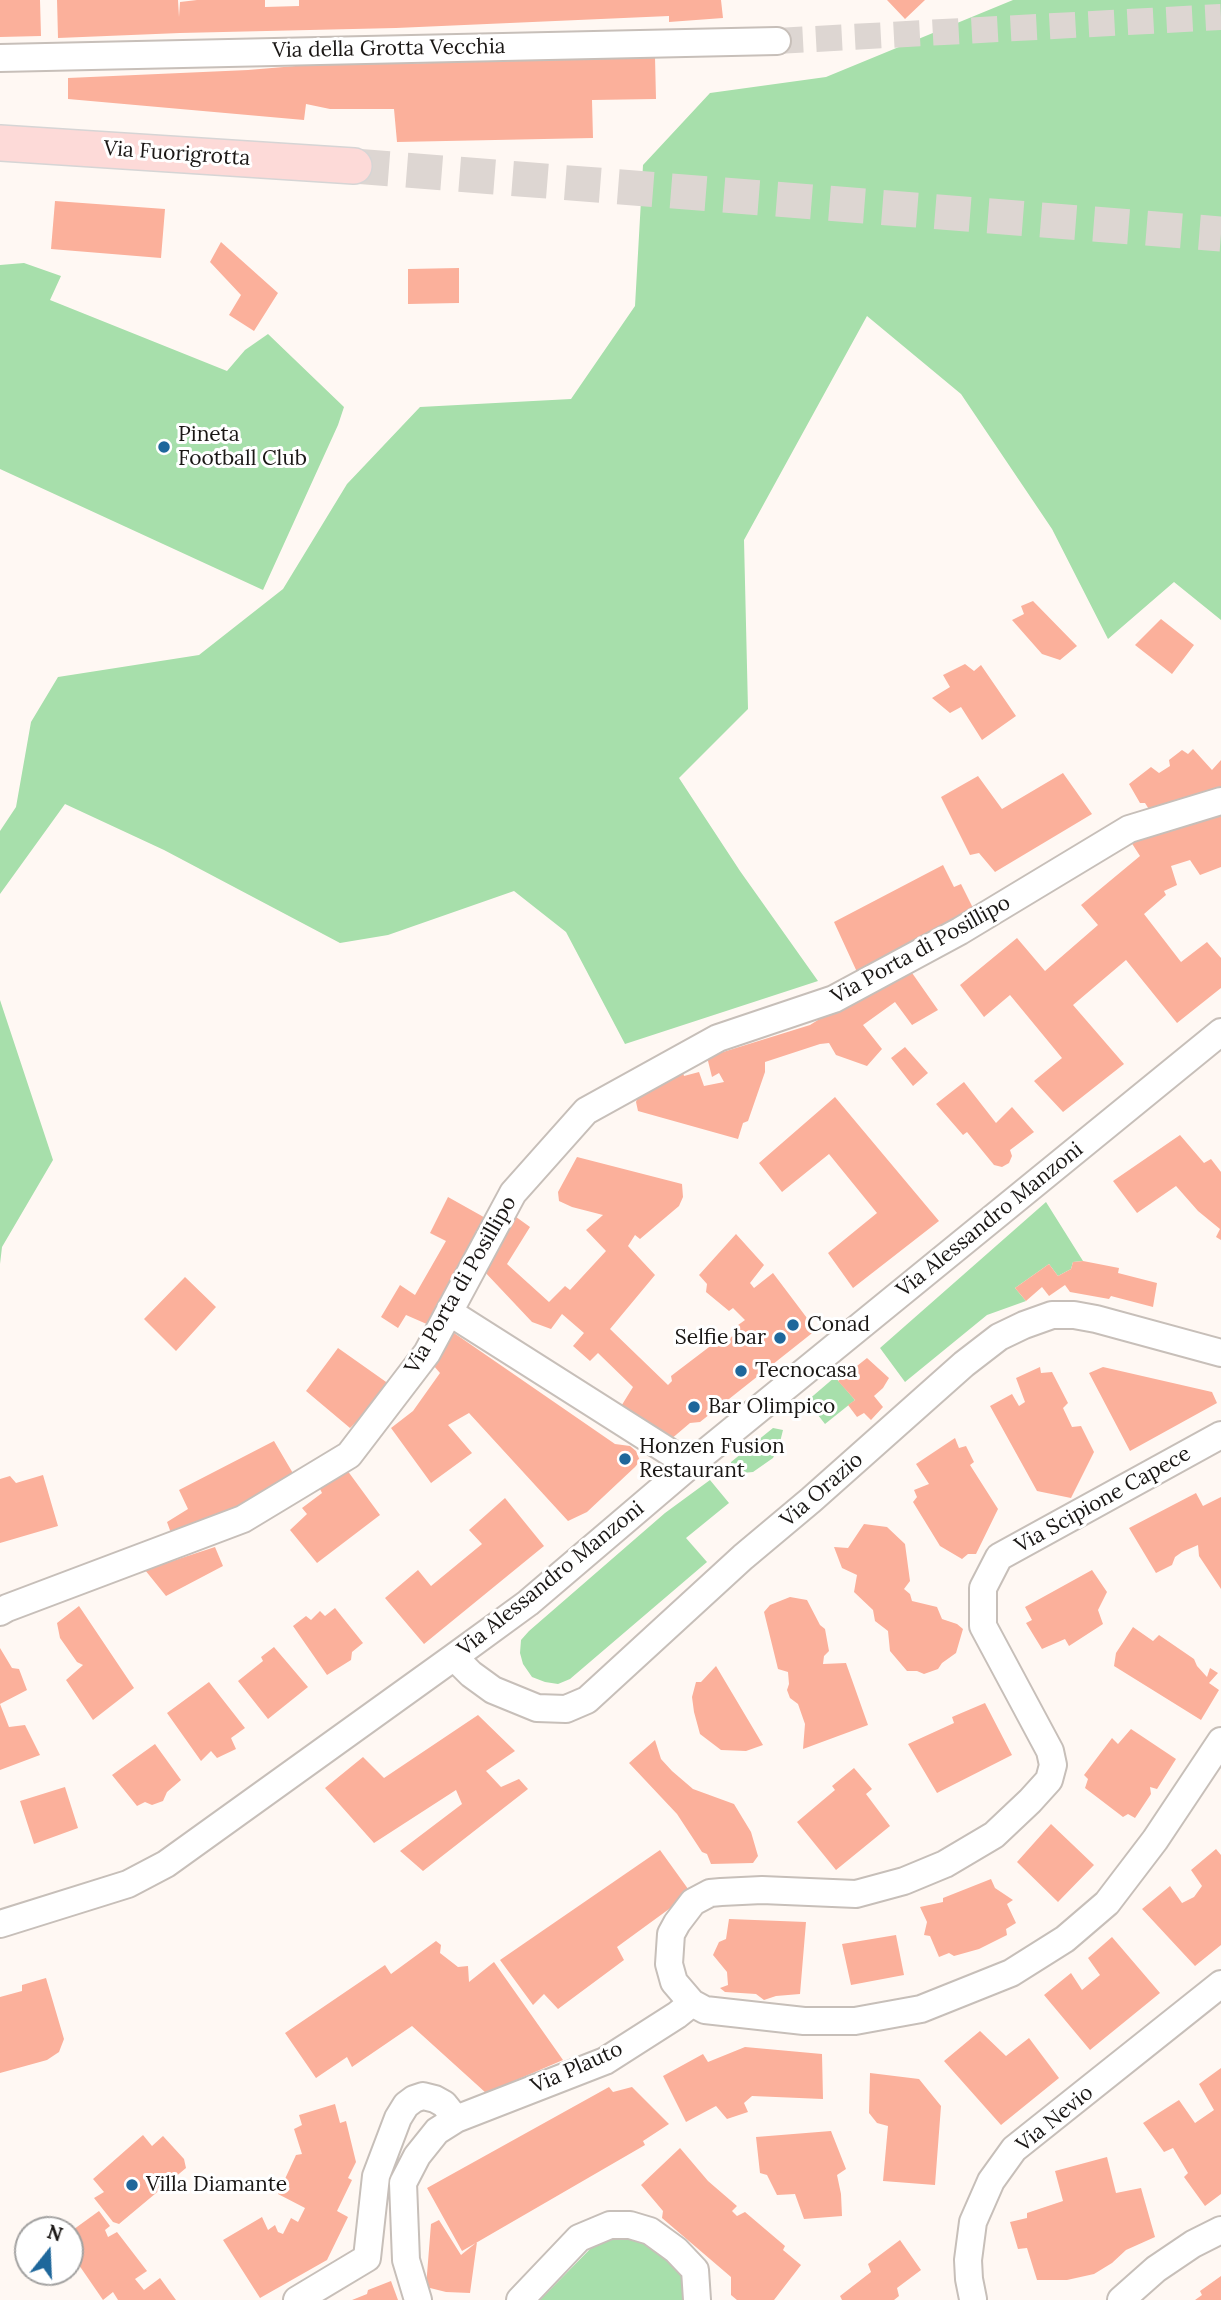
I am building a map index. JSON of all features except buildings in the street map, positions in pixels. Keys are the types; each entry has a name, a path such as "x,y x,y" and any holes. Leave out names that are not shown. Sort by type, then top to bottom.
{"main road":[{"name":"Via Fuorigrotta","path":"0,143 355,166"}],"street":[{"name":"Via della Grotta Vecchia","path":"0,58 778,41"},
{"name":"Via Porta di Posillipo","path":"0,1612 243,1519 349,1455 427,1353 513,1193 586,1111 718,1038 834,999 960,931 1129,829 1221,801"},
{"name":"Via Alessandro Manzoni","path":"0,1924 128,1884 166,1864 454,1657 528,1602 690,1465 1221,1031"},
{"path":"449,1312 690,1465"},
{"name":"Via Orazio","path":"454,1657 493,1690 537,1708 566,1709 587,1700 743,1557 820,1493 964,1364 999,1337 1024,1325 1052,1315 1074,1315 1221,1353"},
{"name":"Via Scipione Capece","path":"692,2003 674,1983 669,1964 671,1934 694,1902 710,1893 721,1892 762,1890 856,1894 904,1881 945,1864 994,1835 1030,1801 1049,1780 1053,1765 1050,1751 983,1626 983,1588 999,1557 1221,1435"},
{"path":"692,2003 705,2010 719,2012 804,2021 855,2021 921,2009 1012,1973 1065,1939 1107,1903 1155,1840 1221,1741"},
{"name":"Via Nevio","path":"973,2300 968,2260 974,2222 991,2181 1014,2149 1221,1984"},
{"name":"Via Plauto","path":"418,2300 405,2260 404,2183 417,2156 437,2132 456,2119 605,2060 692,2003"},
{"path":"297,2300 367,2258 376,2176 398,2118 406,2105 423,2096 435,2099 444,2104 456,2119"},
{"path":"520,2300 579,2238 610,2225 630,2225 650,2231 676,2250 695,2270 697,2300"},
{"path":"1121,2300 1192,2244 1221,2230"}],"green space":[{"path":"1013,0 1221,0 1221,620 1174,582 1108,639 1052,529 961,394 867,316 744,540 748,709 679,778 740,871 818,981 625,1044 566,932 514,891 388,935 340,943 164,850 65,804 0,894 0,831 16,807 31,722 58,677 199,655 283,589 347,484 420,407 571,399 635,306 643,165 710,93 826,77"},
{"name":"Pineta Football Club","path":"24,263 61,276 50,300 227,371 245,350 268,334 344,407 263,590 0,469 0,265"},
{"path":"0,1000 53,1160 2,1247 0,1264"},
{"path":"1046,1202 1083,1261 1073,1262 1071,1269 1058,1276 1049,1264 1015,1288 1026,1301 987,1315 905,1382 880,1348"},
{"path":"835,1377 855,1400 825,1424 807,1401"},
{"path":"773,1428 783,1430 773,1458 753,1472 732,1470 731,1462"},
{"path":"710,1480 729,1503 686,1538 707,1562 570,1679 558,1684 532,1677 523,1664 520,1653 521,1640 529,1631 665,1513"},
{"path":"608,2238 643,2238 680,2263 691,2300 540,2300 594,2245"}],"tunnel":[{"path":"777,41 1221,17"},
{"path":"354,166 1221,234"}],"place":[{"name":"Pineta Football Club","path":"164,447"},
{"name":"Conad","path":"793,1325"},
{"name":"Selfie bar","path":"780,1338"},
{"name":"Tecnocasa","path":"741,1371"},
{"name":"Bar Olimpico","path":"694,1407"},
{"name":"Honzen Fusion Restaurant","path":"625,1459"},
{"name":"Villa Diamante","path":"132,2185"}]}
